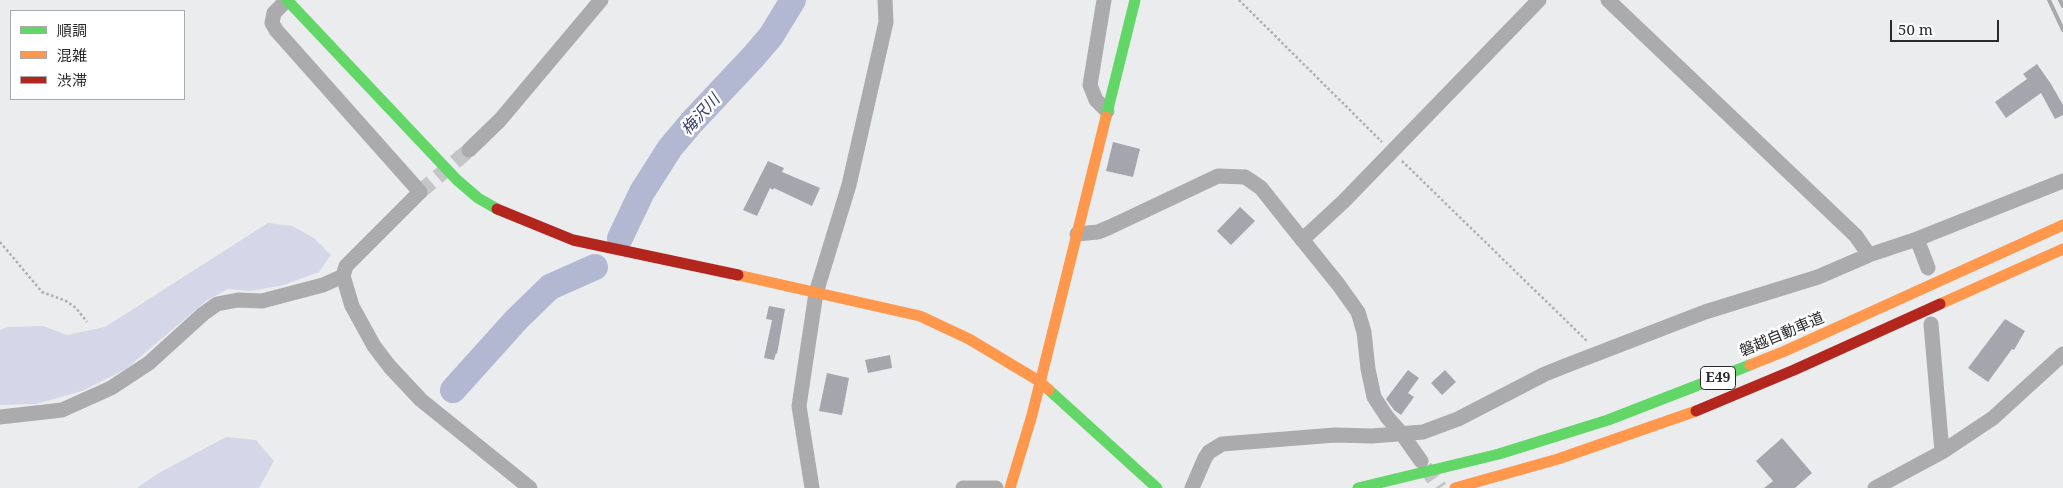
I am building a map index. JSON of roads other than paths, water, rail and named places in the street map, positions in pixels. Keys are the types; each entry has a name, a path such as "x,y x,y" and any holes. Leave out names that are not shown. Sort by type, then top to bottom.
{"main road":[{"path":"287,0 457,180 478,198 514,217 573,240 920,316 969,339 1039,381 1157,488"},
{"path":"1010,488 1032,414 1134,0"},
{"name":"磐越自動車道","path":"1358,488 1499,454 1617,417 1785,351 2063,225"},
{"name":"E49","path":"1455,488 1558,459 1706,407 1794,370 2063,249"}],"street":[{"path":"287,0 274,13 272,23 276,30 420,192 362,252 349,262 343,276 352,306 364,330 390,367 421,400 530,488"},
{"path":"469,150 500,120 601,0"},
{"path":"812,488 799,406 816,293 849,186 886,22 885,0"},
{"path":"1104,0 1090,85 1096,100 1107,111"},
{"path":"1302,240 1344,201 1540,0"},
{"path":"1608,0 1856,236 1869,255"},
{"path":"1077,234 1098,232 1110,228 1218,176 1245,178 1261,188 1358,312 1364,332 1368,368 1374,397 1386,417 1402,434 1421,462"},
{"path":"1192,488 1209,452 1222,444 1325,435 1402,434 1438,428 1545,374 1595,354 1705,312 1818,277 1869,255 1917,239 2062,183"},
{"path":"1917,239 1928,268"},
{"path":"0,417 62,410 111,388 149,363 203,314 217,304 238,300 262,302 323,285 343,276"},
{"path":"1931,324 1942,452"},
{"path":"1875,488 1942,452 1993,418 2063,354"},
{"path":"963,488 996,488"}],"waterway":[{"name":"梅沢川","path":"620,238 642,192 670,148 771,36 793,0"},
{"name":"梅沢川","path":"453,390 517,319 550,287 595,267"}],"tunnel":[{"path":"420,192 469,150"},
{"path":"1425,467 1440,488"}],"railway":[{"path":"2049,0 2063,30"},
{"path":"2060,0 2063,6"}]}
